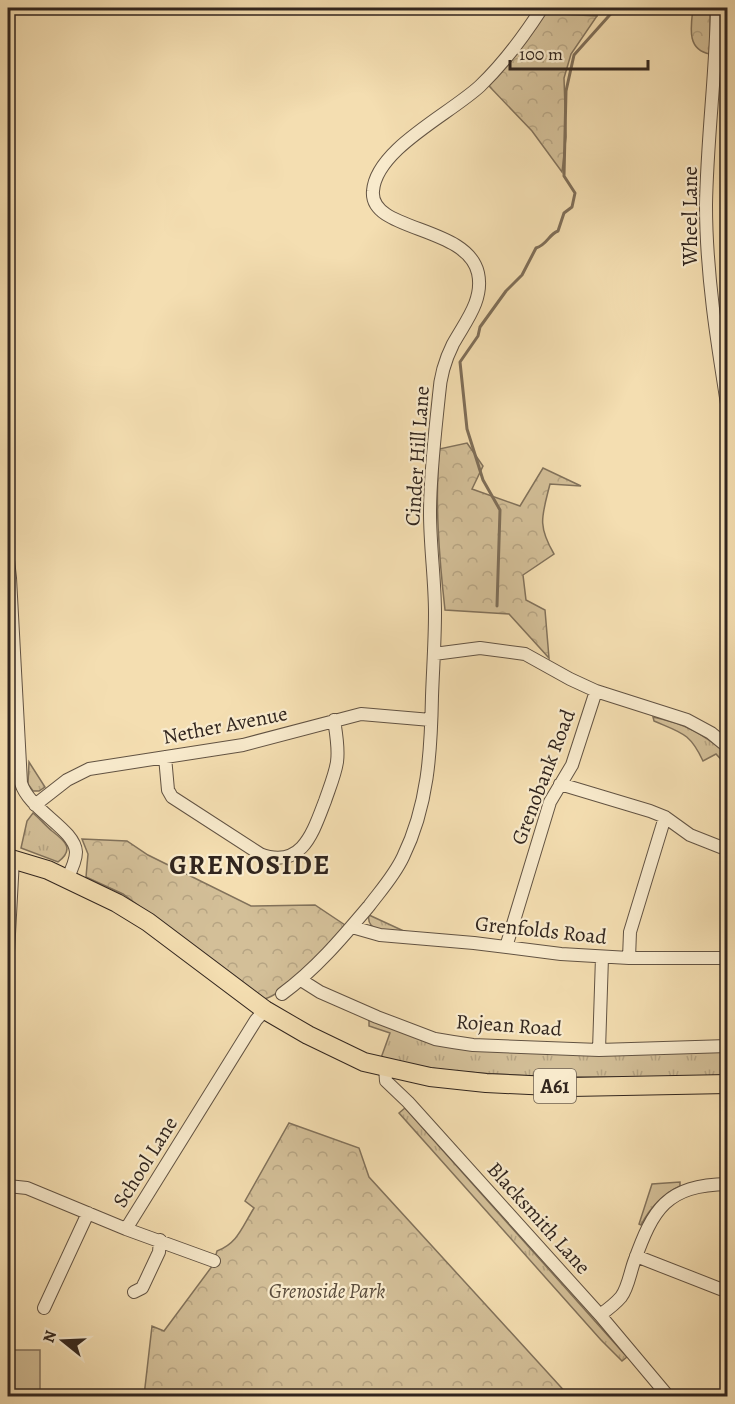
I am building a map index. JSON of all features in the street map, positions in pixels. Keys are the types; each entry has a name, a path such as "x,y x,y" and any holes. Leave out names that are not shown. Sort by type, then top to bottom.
{"highway":[{"name":"A61","path":"10,858 67,879 117,903 148,922 265,1010 364,1062 459,1081 521,1085 571,1087 728,1084"}],"street":[{"name":"Cinder Hill Lane","path":"282,994 301,980 327,955 395,872 422,806 428,778 434,654 434,582 430,515 440,384 452,346 474,308 479,289 478,272 475,265 461,250 437,235 382,214 373,200 372,192 382,165 394,151 479,87 515,47 542,8"},
{"name":"Wheel Lane","path":"717,8 706,228 708,265 728,410"},
{"path":"8,560 21,783 25,793 35,805 74,843 76,856 67,879"},
{"path":"434,654 480,648 517,652 596,691 687,720 711,733 728,747"},
{"name":"Grenobank Road","path":"506,947 546,813 560,783 572,765 596,691"},
{"name":"Nether Avenue","path":"35,805 67,780 89,769 243,746 361,714 431,720"},
{"path":"165,757 168,790 172,797 260,854 276,858 293,855 306,844 313,832 333,779 338,756 334,720"},
{"path":"560,783 665,818 690,836 728,850"},
{"path":"629,958 633,920 665,818"},
{"path":"8,952 10,858"},
{"name":"Grenfolds Road","path":"352,927 380,935 506,947 543,953 629,958 728,958"},
{"path":"599,1050 602,957"},
{"name":"Rojean Road","path":"301,980 354,1008 435,1039 473,1046 599,1050 728,1046"},
{"name":"School Lane","path":"8,1186 27,1188 126,1229 256,1020 265,1010"},
{"name":"Blacksmith Lane","path":"385,1067 386,1081 408,1102 600,1315 668,1396"},
{"path":"600,1315 620,1298 651,1221 669,1200 687,1190 703,1185 728,1184"},
{"path":"44,1308 88,1213"},
{"path":"126,1229 214,1261"},
{"path":"134,1292 142,1288 144,1284 159,1252 160,1240"},
{"path":"636,1256 728,1292"}],"green space":[{"path":"546,8 561,8 561,14 597,16 571,54 564,78 566,137 562,172 532,131 489,86 523,45"},
{"path":"561,8 599,8 597,16 561,14"},
{"path":"693,8 710,8 710,54 702,52 694,42 691,29"},
{"path":"719,8 727,8 727,68 721,67"},
{"path":"467,443 483,466 472,489 520,506 543,468 581,486 550,484 543,528 554,554 523,575 526,600 545,610 549,658 509,614 445,610 438,530 439,449"},
{"path":"653,717 684,726 710,740 727,754 727,766 716,754 703,761 689,739 654,721"},
{"path":"29,762 45,787 39,791 33,791 28,784"},
{"path":"33,813 66,845 66,853 58,862 21,848 27,821"},
{"path":"82,839 127,841 148,855 251,906 315,905 348,927 293,980 270,997 262,999 123,894 86,877 88,854"},
{"path":"369,915 408,933 376,929 369,921"},
{"path":"369,1018 437,1042 727,1051 727,1077 540,1076 480,1073 401,1063 381,1058 390,1033 369,1026"},
{"path":"405,1108 627,1357 622,1361 601,1340 399,1113"},
{"name":"Grenoside Park","path":"289,1123 359,1148 369,1177 569,1396 144,1396 152,1326 164,1331 213,1265 217,1251 230,1244 239,1234 254,1208 245,1201"},
{"path":"680,1182 680,1186 663,1197 648,1213 641,1225 639,1224 652,1184"},
{"path":"14,1350 40,1350 40,1396 13,1396"}],"waterway":[{"path":"497,606 500,510 483,480 467,429 460,362 478,336 480,327 506,291 522,275 536,248 558,231 564,213 572,207 575,193 564,176 566,91 574,55 616,8"}],"district":[{"name":"GRENOSIDE","path":"250,865"}]}
